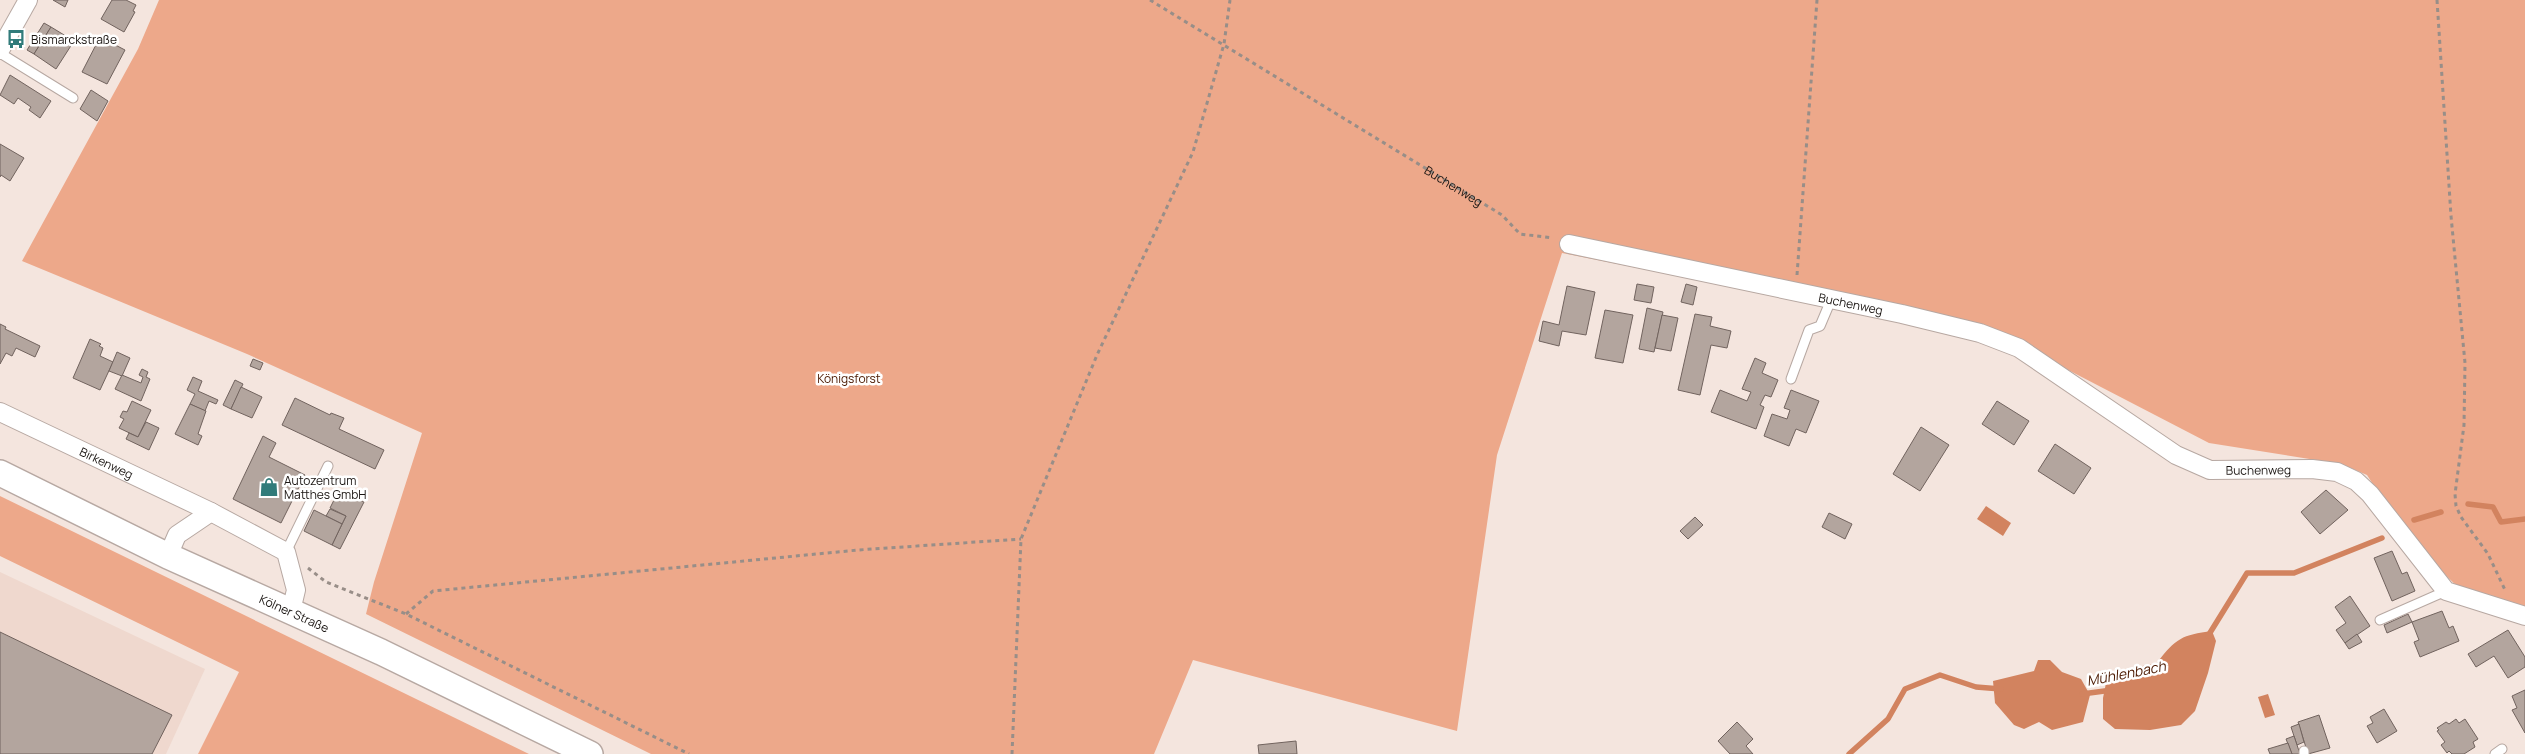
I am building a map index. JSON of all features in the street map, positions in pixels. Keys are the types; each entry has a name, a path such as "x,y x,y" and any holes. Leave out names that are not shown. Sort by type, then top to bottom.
{"main road":[{"name":"Kölner Straße","path":"0,473 168,556 292,610 590,754"}],"street":[{"path":"0,51 28,0"},
{"name":"Buchenweg","path":"1569,244 1796,294 1902,314 1963,329 2019,348 2176,455 2210,470 2312,469 2337,472 2356,481 2370,494 2446,591"},
{"name":"Birkenweg","path":"0,412 211,512 286,552"},
{"path":"168,556 177,535 211,512"},
{"path":"286,552 296,590 292,610"},
{"path":"2446,591 2520,615"}],"lane":[{"path":"0,51 73,98"},
{"path":"1791,379 1809,330 1820,326 1831,300"},
{"path":"286,552 328,466"},
{"path":"2380,620 2446,591"}],"path":[{"name":"Buchenweg","path":"1150,0 1502,215 1520,234 1548,236 1569,244"},
{"path":"1012,754 1012,708 1021,539 1097,355 1193,152 1224,44 1230,0"},
{"path":"1796,294 1817,0"},
{"path":"2437,0 2451,216 2465,363 2464,425 2455,494 2456,506 2461,517 2488,554 2520,615"},
{"path":"406,614 433,590 858,550 1021,539"},
{"path":"286,552 326,582 406,614 689,754"}],"shaded area":[{"path":"0,572 205,669 166,754 0,754"}],"green space":[{"name":"Königsforst","path":"159,0 2525,0 2525,608 2460,589 2410,541 2367,475 2341,464 2209,443 2016,343 1562,253 1497,455 1457,731 1193,660 1154,754 651,754 366,614 374,582 422,433 247,354 22,261 138,49"},
{"path":"0,496 529,754 198,754 239,672 0,556"}],"water":[{"path":"1986,506 2011,523 2003,536 1977,519"},
{"path":"2212,631 2216,641 2208,673 2195,711 2181,725 2150,730 2115,729 2103,719 2103,698 2108,673 2157,663 2169,648 2180,639 2193,634"},
{"path":"2038,660 2050,660 2062,672 2081,679 2090,695 2083,722 2052,730 2039,722 2024,729 2014,725 1995,703 1993,681 2034,671"},
{"path":"2268,694 2275,715 2265,718 2258,697"}],"building":[{"path":"53,0 68,0 65,7"},
{"path":"112,0 126,0 136,5 133,11 135,12 124,32 101,19"},
{"path":"44,23 51,27 34,54 27,50"},
{"path":"51,27 74,41 56,69 34,54"},
{"path":"100,37 125,50 107,84 82,72"},
{"path":"10,75 51,101 40,118 29,110 31,107 18,98 14,104 0,95"},
{"path":"91,90 108,101 97,121 80,109"},
{"path":"0,144 24,158 10,181 1,175 0,177"},
{"path":"1637,284 1654,287 1651,303 1634,300"},
{"path":"1686,284 1697,287 1693,305 1681,302"},
{"path":"1567,286 1595,292 1586,335 1562,331 1559,346 1539,341 1543,321 1559,325"},
{"path":"1647,308 1663,312 1654,352 1639,349"},
{"path":"1605,310 1633,315 1623,363 1595,358"},
{"path":"1695,314 1712,317 1710,326 1731,331 1727,348 1711,345 1700,395 1678,390"},
{"path":"1662,315 1678,318 1671,351 1655,348"},
{"path":"0,324 6,327 5,329 40,346 35,357 16,348 12,356 6,353 0,364"},
{"path":"90,339 101,344 99,346 103,348 100,356 113,362 100,390 73,378"},
{"path":"117,352 130,358 122,376 109,371"},
{"path":"1755,358 1766,363 1762,373 1778,380 1771,397 1765,395 1760,405 1764,407 1756,429 1711,412 1720,390 1747,401 1751,392 1742,389"},
{"path":"253,359 263,363 260,370 250,366"},
{"path":"142,369 148,372 146,377 150,379 141,401 115,389 122,375 141,383 143,377 139,375"},
{"path":"193,377 202,381 198,391 218,400 216,404 209,401 205,411 190,404 195,394 187,390"},
{"path":"235,380 243,384 231,409 223,405"},
{"path":"241,387 262,397 252,418 231,409"},
{"path":"1791,390 1819,401 1806,433 1796,429 1789,446 1764,436 1772,414 1787,419 1790,410 1784,408"},
{"path":"295,398 330,415 331,413 344,418 339,429 384,450 375,469 282,425"},
{"path":"132,401 151,410 138,437 119,428 124,419 120,417 123,411 127,412"},
{"path":"1997,401 2029,421 2014,445 1982,424"},
{"path":"190,404 206,411 198,434 202,436 198,445 175,434"},
{"path":"146,422 159,428 149,450 126,439 129,433 138,437"},
{"path":"1921,427 1949,445 1920,491 1893,474"},
{"name":"Autozentrum Matthes GmbH","path":"263,436 276,443 269,457 305,475 281,523 233,499"},
{"path":"2055,444 2091,468 2074,494 2038,471"},
{"path":"339,490 364,502 340,549 332,545 346,516 330,508"},
{"path":"2326,490 2348,510 2320,534 2301,512"},
{"path":"330,509 346,516 342,524 326,516"},
{"path":"314,510 342,524 332,545 304,531"},
{"path":"1829,513 1852,524 1845,539 1822,527"},
{"path":"1695,517 1703,525 1688,539 1680,531"},
{"path":"2392,551 2402,574 2407,572 2415,591 2392,601 2374,558"},
{"path":"2350,596 2370,626 2345,643 2336,630 2346,623 2335,607"},
{"path":"2442,611 2449,628 2453,626 2459,641 2420,657 2414,642 2419,640 2412,622"},
{"path":"2408,614 2412,622 2387,633 2384,625"},
{"path":"2508,630 2525,657 2525,667 2508,678 2494,656 2476,667 2468,654"},
{"path":"0,632 172,715 152,754 0,754"},
{"path":"2357,634 2362,642 2349,649 2345,643"},
{"path":"2525,690 2525,733 2512,710 2517,708 2512,696"},
{"path":"2384,709 2397,731 2377,743 2367,726 2373,723 2370,717"},
{"path":"2319,715 2330,748 2308,754 2298,722"},
{"path":"2456,719 2459,723 2465,719 2478,739 2473,742 2475,747 2464,754 2452,754 2449,751 2447,753 2441,745 2445,742 2437,731 2439,730 2437,728 2446,722 2449,724"},
{"path":"1737,722 1753,739 1746,746 1753,754 1730,754 1718,741"},
{"path":"2299,724 2304,742 2297,745 2291,727"},
{"path":"2294,736 2300,754 2292,754 2286,739"},
{"path":"1296,741 1297,754 1259,754 1258,745"},
{"path":"2288,743 2292,754 2270,754 2268,749"}],"waterway":[{"name":"Mühlenbach","path":"2468,504 2493,507 2501,522 2525,519"},
{"name":"Mühlenbach","path":"2414,520 2441,512"},
{"name":"Mühlenbach","path":"2208,636 2247,573 2294,573 2382,538"},
{"name":"Mühlenbach","path":"1849,754 1888,719 1905,689 1940,675 1976,687 2001,689"},
{"name":"Mühlenbach","path":"2082,694 2112,690"}],"place":[{"name":"Bismarckstraße","path":"16,39"},
{"name":"Autozentrum Matthes GmbH","path":"269,487"}]}
